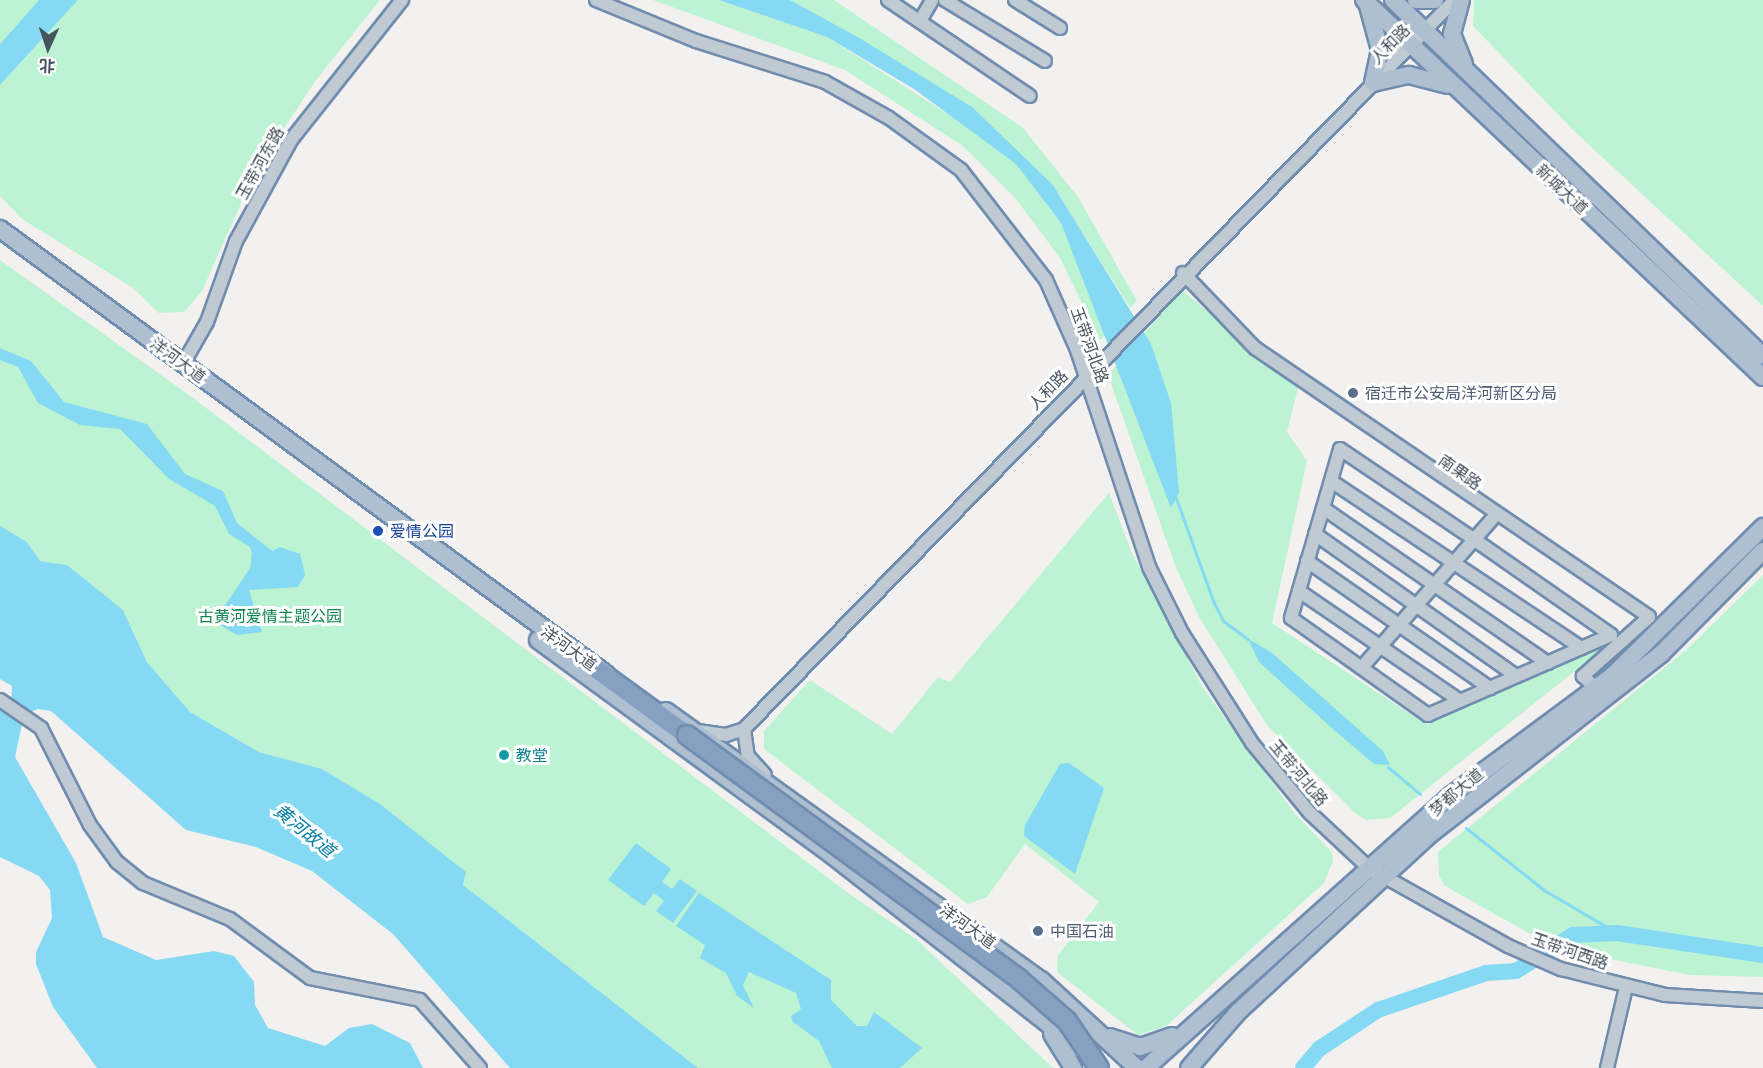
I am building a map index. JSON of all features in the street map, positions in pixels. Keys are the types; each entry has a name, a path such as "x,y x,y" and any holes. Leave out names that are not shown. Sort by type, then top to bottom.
{"highway":[{"path":"596,668 693,733 1019,979 1067,1021 1101,1068"}],"main road":[{"name":"新城大道","path":"1393,0 1763,356"},
{"path":"1416,0 1435,0"},
{"path":"1461,0 1452,34 1478,83 1471,103"},
{"name":"新城大道","path":"1365,1 1763,377"},
{"path":"1365,1 1380,50 1373,83 1409,75 1454,87"},
{"name":"洋河大道","path":"0,229 596,668"},
{"name":"洋河大道","path":"0,242 1033,1010 1101,1068"},
{"name":"梦都大道","path":"1189,1068 1238,1012 1376,872 1499,757 1595,688 1688,607 1763,527"},
{"name":"梦都大道","path":"1145,1066 1376,872 1661,654 1763,551"},
{"name":"洋河大道","path":"693,733 772,782 1041,980 1145,1066"},
{"path":"1033,1010 1073,1068"},
{"path":"1100,1031 1118,1042 1151,1046 1196,1022"}],"street":[{"name":"玉带河东路","path":"183,364 207,322 236,241 291,140 402,0"},
{"name":"玉带河北路","path":"596,0 696,41 825,82 889,118 961,170 1046,280 1085,375 1149,567 1182,633 1252,743 1310,813 1376,872"},
{"path":"888,0 1030,96"},
{"path":"920,21 932,0"},
{"path":"945,0 1045,61"},
{"path":"1015,0 1060,28"},
{"name":"人和路","path":"744,729 1101,360 1140,316 1455,0"},
{"name":"南果路","path":"1183,273 1255,348 1495,516 1649,618 1583,676 1595,688"},
{"path":"1340,449 1611,635 1428,715 1364,666 1291,618 1323,508 1340,449"},
{"path":"1331,481 1581,648"},
{"path":"1323,508 1548,663"},
{"path":"1364,666 1495,516"},
{"path":"1315,534 1516,676"},
{"path":"1307,561 1490,688"},
{"path":"1299,591 1460,701"},
{"path":"2,701 30,719 45,735 90,825 117,862 142,883 231,919 310,978 420,1000 480,1068"},
{"path":"693,733 726,735 744,729 748,756 772,782"},
{"name":"玉带河西路","path":"1376,872 1508,946 1562,969 1626,987 1763,1001"},
{"path":"1607,1068 1626,987"}],"green space":[{"path":"0,0 39,0 0,44"},
{"path":"78,0 380,0 316,80 255,172 202,291 184,312 159,313 133,288 22,219 0,196 0,85"},
{"path":"653,0 719,0 827,37 979,134 1016,163 1061,223 1107,334 1100,340 1060,258 1015,198 963,146 845,70"},
{"path":"790,0 834,0 1023,128 1078,197 1137,301 1130,308 1053,185 856,36"},
{"path":"1474,0 1763,0 1763,306 1574,131 1473,26"},
{"name":"古黄河爱情主题公园","path":"0,260 189,395 844,890 917,940 1053,1068 698,1068 463,885 466,872 379,804 322,769 259,752 190,712 147,662 127,618 67,565 40,561 27,542 0,526"},
{"path":"1182,290 1298,388 1287,432 1307,461 1272,623 1421,721 1614,640 1390,818 1366,820 1355,813 1267,725 1199,617 1175,565 1108,375"},
{"path":"1109,493 1132,553 1203,688 1295,814 1332,852 1333,861 1324,883 1166,1026 1138,1035 1057,972 1058,955 1099,902 1025,844 987,897 968,904 764,749 764,731 810,680 892,734 938,677 950,682"},
{"path":"1763,575 1763,977 1690,975 1590,955 1536,937 1445,886 1439,876 1438,852 1686,650"}],"water":[{"path":"39,0 78,0 0,85 0,44"},
{"path":"719,0 790,0 856,36 972,107 1053,185 1151,344 1171,403 1179,493 1171,508 1061,223 1016,164 914,89 827,37"},
{"path":"0,348 31,361 64,402 147,424 185,474 223,491 237,523 272,551 280,547 300,554 305,575 298,587 249,590 262,632 237,635 220,625 222,610 250,568 252,554 250,547 229,534 215,506 169,479 120,429 80,425 38,403 18,367 0,360"},
{"name":"黄河故道","path":"0,526 27,542 40,561 67,565 123,610 147,662 190,712 259,752 322,769 380,804 466,872 463,885 698,1068 510,1068 393,934 312,871 256,847 186,830 51,711 38,709 24,715 15,757 76,863 103,937 156,960 214,951 234,956 254,982 255,1005 268,1028 325,1046 349,1028 372,1024 410,1043 423,1068 97,1068 53,1007 36,964 36,952 52,918 50,890 39,876 0,857 0,711 11,707 12,686 0,679"},
{"path":"1248,639 1271,652 1383,751 1390,765 1374,764 1334,730 1259,662"},
{"path":"1069,763 1104,788 1075,874 1024,836 1025,825 1060,764"},
{"path":"636,843 671,869 662,882 672,889 680,879 697,891 673,923 656,911 664,901 654,893 644,906 608,880"},
{"path":"699,893 831,980 831,1000 857,1026 867,1026 874,1012 922,1048 900,1068 832,1068 819,1041 793,1022 791,1016 801,1009 796,993 749,972 743,985 754,1008 737,996 726,973 700,958 705,945 676,926"}],"waterway":[{"path":"1176,498 1213,601 1223,621 1248,639"},
{"path":"1388,767 1420,794"},
{"path":"1466,828 1544,890 1617,933"},
{"path":"1303,1068 1319,1049 1378,1010 1486,973 1516,971 1573,935 1617,933 1763,955"}],"place":[{"name":"宿迁市公安局洋河新区分局","path":"1353,393"},
{"name":"爱情公园","path":"378,531"},
{"name":"教堂","path":"504,755"},
{"name":"中国石油","path":"1038,931"}]}
